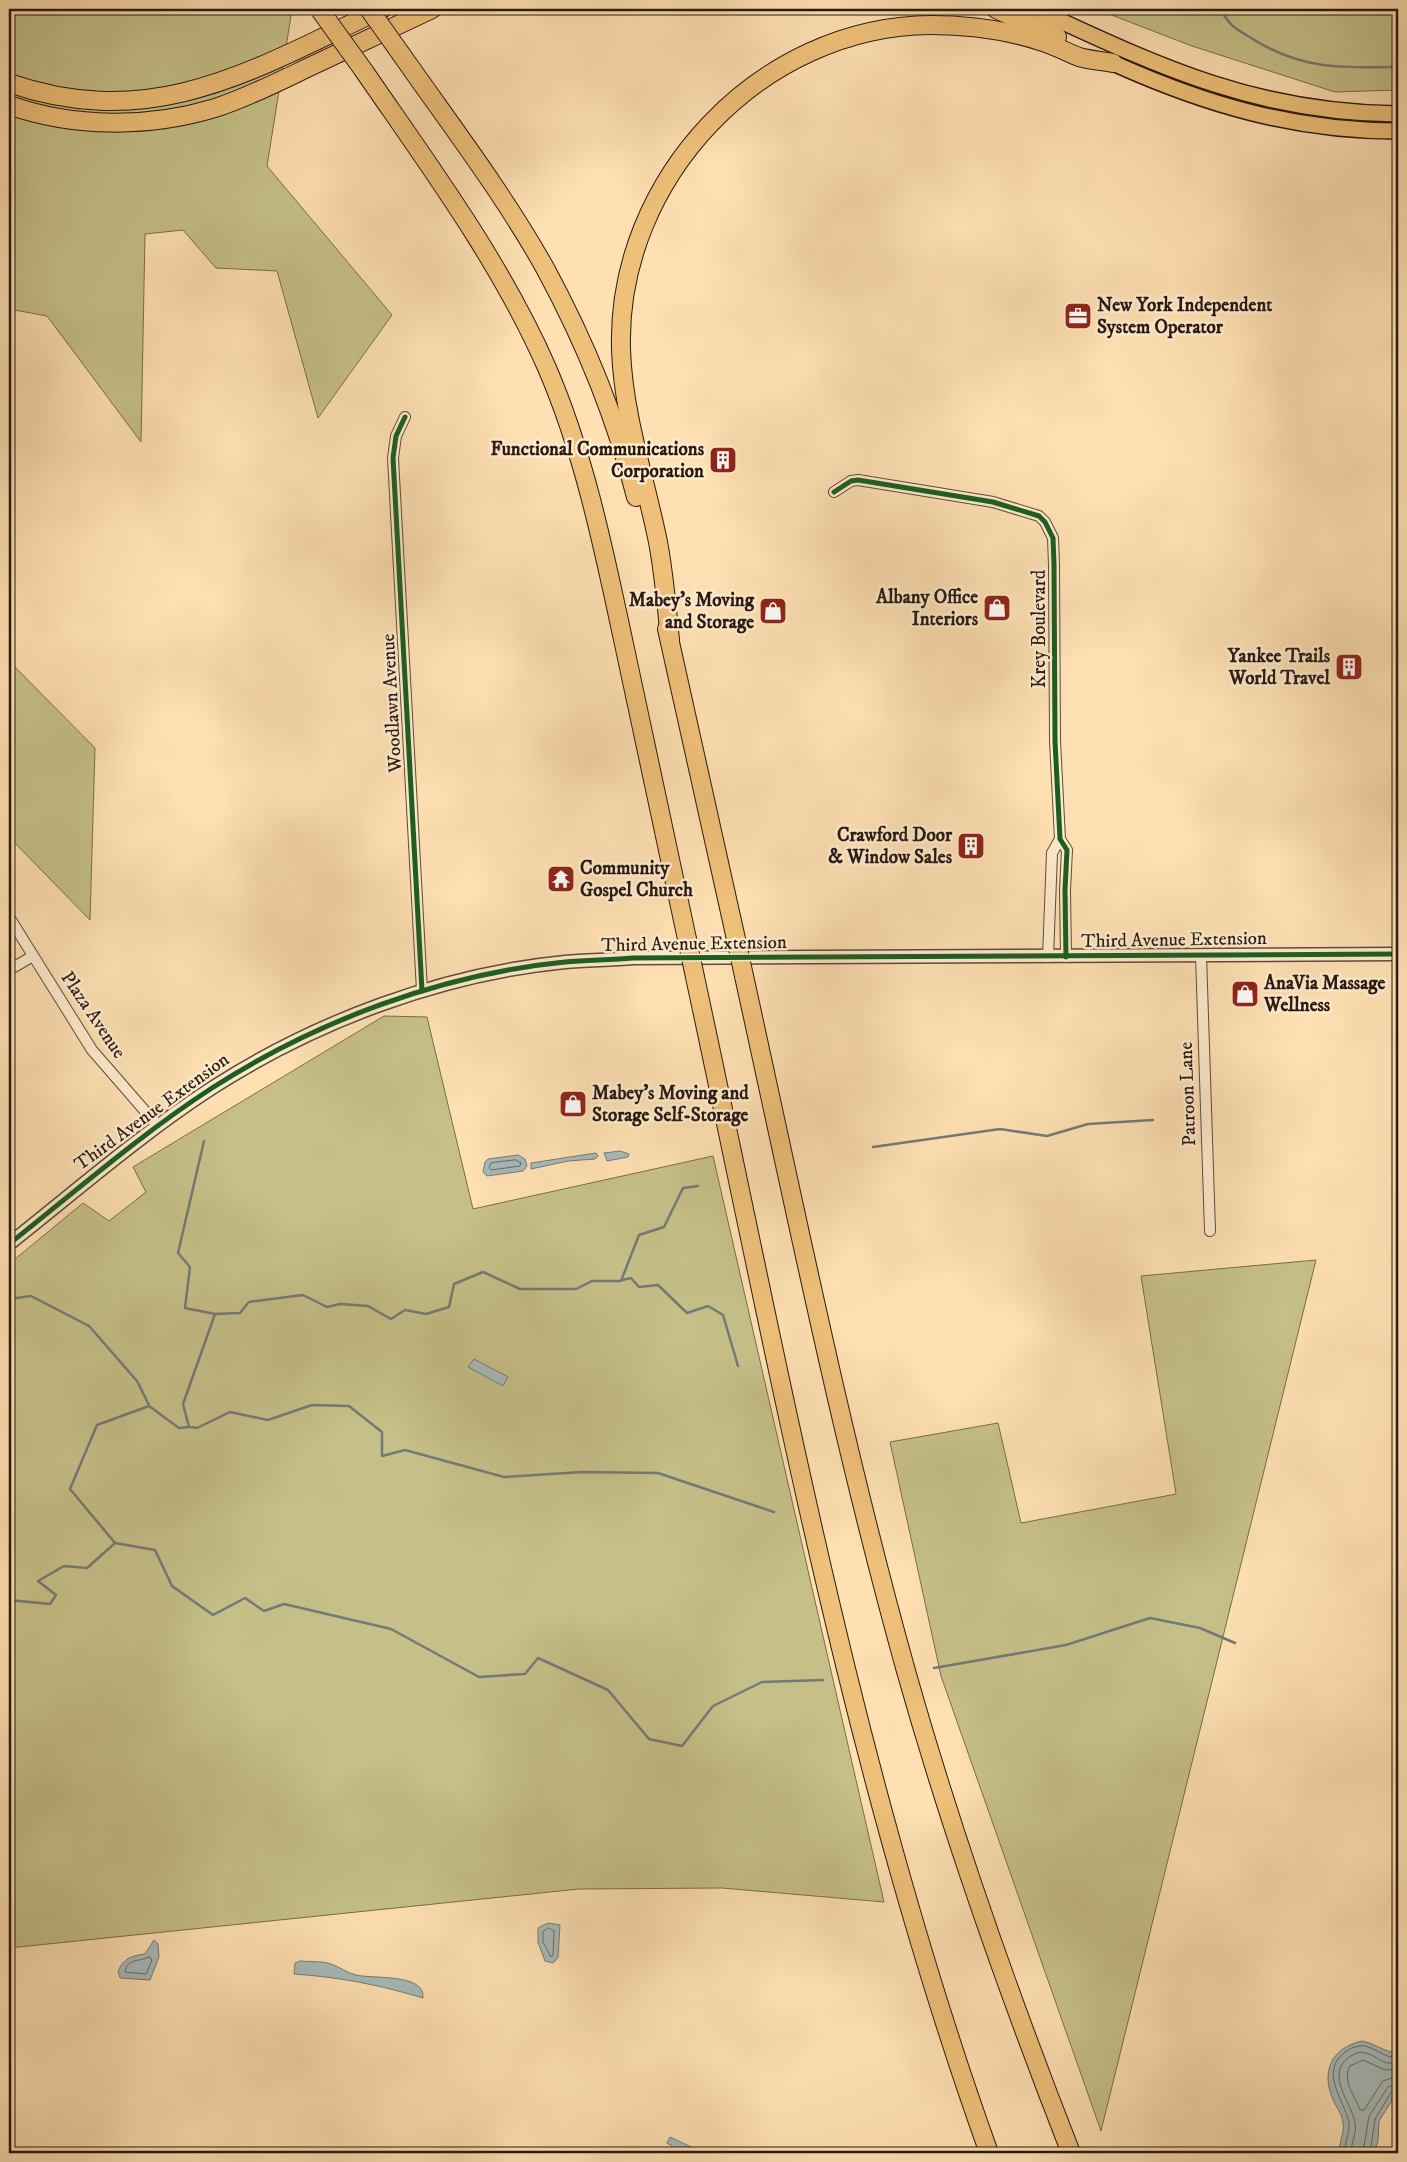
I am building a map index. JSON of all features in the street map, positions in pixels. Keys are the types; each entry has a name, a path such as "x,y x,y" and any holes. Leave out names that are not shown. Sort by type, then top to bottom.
{"highway":[{"path":"320,9 490,259 531,333 561,403 583,469 604,550 814,1535 851,1690 919,1940 989,2153"},
{"path":"369,9 526,237 575,328 598,380 625,458 670,640 844,1425 907,1672 968,1869 1018,2014 1071,2153"},
{"path":"9,83 44,93 88,100 136,100 184,93 208,88 253,70 382,9"},
{"path":"9,105 63,119 88,122 138,122 189,115 215,108 262,89 432,9"},
{"path":"996,9 1113,63"},
{"path":"670,640 662,568 625,386 621,331 628,276 641,234 659,192 684,154 714,118 728,105 778,69 830,44 882,30 937,25 997,30 1042,42 1082,58 1113,63"}],"main road":[{"path":"1035,9 1151,62 1220,87 1311,108 1398,114"},
{"path":"1113,63 1174,89 1240,111 1308,125 1398,131"}],"street":[{"name":"Woodlawn Avenue","path":"406,417 396,436 392,458 422,990"},
{"name":"Krey Boulevard","path":"834,492 851,481 858,480 993,502 1028,511 1039,516 1045,522 1053,538 1055,741 1060,839 1067,850 1064,890 1066,957"},
{"name":"Krey Boulevard","path":"1048,957 1052,853 1060,839"},
{"name":"Plaza Avenue","path":"9,917 92,1050 158,1126"},
{"name":"Third Avenue Extension","path":"9,1244 158,1126 212,1088 253,1064 344,1019 422,990 522,968 564,962 633,958 1398,954"},
{"name":"Patroon Lane","path":"1200,955 1210,1231"},
{"path":"9,970 33,956"}],"shaded area":[{"path":"9,9 287,9 291,16 267,166 392,315 318,418 277,271 216,268 183,230 145,234 141,442 47,316 9,309"},
{"path":"1096,9 1398,9 1398,90 1335,92 1192,46"},
{"path":"9,661 95,748 90,920 9,837"},
{"path":"384,1016 427,1017 473,1209 713,1156 884,1902 722,1888 579,1889 9,1948 9,1264 83,1203 109,1221 146,1192 133,1167"},
{"path":"1316,1260 1101,2131 941,1676 890,1442 998,1423 1021,1523 1176,1494 1141,1276"}],"water":[{"path":"620,1151 629,1154 628,1157 607,1161 604,1153"},
{"path":"596,1153 598,1156 595,1159 568,1161 531,1169 531,1163"},
{"path":"518,1155 525,1159 527,1166 523,1171 487,1176 483,1172 485,1162 488,1159"},
{"path":"474,1359 508,1377 503,1386 468,1367"},
{"path":"548,1923 560,1925 558,1958 553,1963 545,1961 538,1942 538,1928"},
{"path":"154,1940 158,1944 159,1957 150,1980 120,1978 118,1971 125,1960 145,1954"},
{"path":"300,1961 327,1963 356,1975 407,1981 416,1984 422,1990 423,1998 359,1982 294,1974 295,1963"},
{"path":"1362,2041 1391,2052 1398,2043 1398,2091 1379,2121 1378,2141 1374,2153 1340,2153 1343,2123 1330,2091 1329,2071 1336,2055 1351,2044"},
{"path":"670,2137 693,2148 693,2153 682,2153 667,2143"}],"waterway":[{"path":"1220,9 1228,21 1239,31 1291,57 1308,62 1342,67 1398,67"},
{"path":"873,1147 1000,1129 1047,1136 1088,1124 1153,1120"},
{"path":"204,1141 178,1253 190,1267 185,1308 215,1314"},
{"path":"9,1600 50,1604 56,1595 38,1581 64,1566 87,1568 115,1543 70,1489 97,1425 149,1406 179,1428 189,1427 183,1404 215,1314 240,1313 249,1302 303,1295 327,1307 340,1304 368,1306 391,1319 405,1310 426,1314 449,1307 454,1284 483,1272 520,1289 576,1289 592,1281 621,1281 639,1235 664,1227 683,1188 698,1186"},
{"path":"622,1280 631,1278 639,1287 658,1285 687,1313 708,1306 723,1315 738,1366"},
{"path":"9,1299 31,1296 89,1326 137,1381 149,1405"},
{"path":"190,1427 197,1428 230,1412 268,1420 312,1405 349,1406 382,1432 382,1456 405,1450 504,1477 582,1472 658,1473 774,1512"},
{"path":"115,1543 155,1550 172,1586 213,1615 245,1598 264,1611 284,1604 391,1629 479,1677 525,1674 538,1658 608,1690 649,1739 682,1746 713,1706 762,1682 823,1680"},
{"path":"934,1668 1066,1645 1150,1618 1200,1628 1235,1643"}],"cycle path":[{"path":"405,417 396,436 393,458 422,991"},
{"path":"834,492 851,481 858,480 993,502 1039,516 1045,522 1053,538 1055,741 1060,839 1067,850 1065,890 1066,957"},
{"path":"9,1244 160,1124 212,1088 252,1064 294,1042 381,1004 473,977 565,962 633,958 1398,954"}],"place":[{"name":"New York Independent System Operator","path":"1078,316"},
{"name":"Functional Communications Corporation","path":"723,460"},
{"name":"Albany Office Interiors","path":"997,608"},
{"name":"Mabey's Moving and Storage","path":"773,611"},
{"name":"Yankee Trails World Travel","path":"1349,667"},
{"name":"Crawford Door & Window Sales","path":"971,846"},
{"name":"Community Gospel Church","path":"561,879"},
{"name":"AnaVia Massage Wellness","path":"1245,994"},
{"name":"Mabey's Moving and Storage Self-Storage","path":"573,1104"}]}
